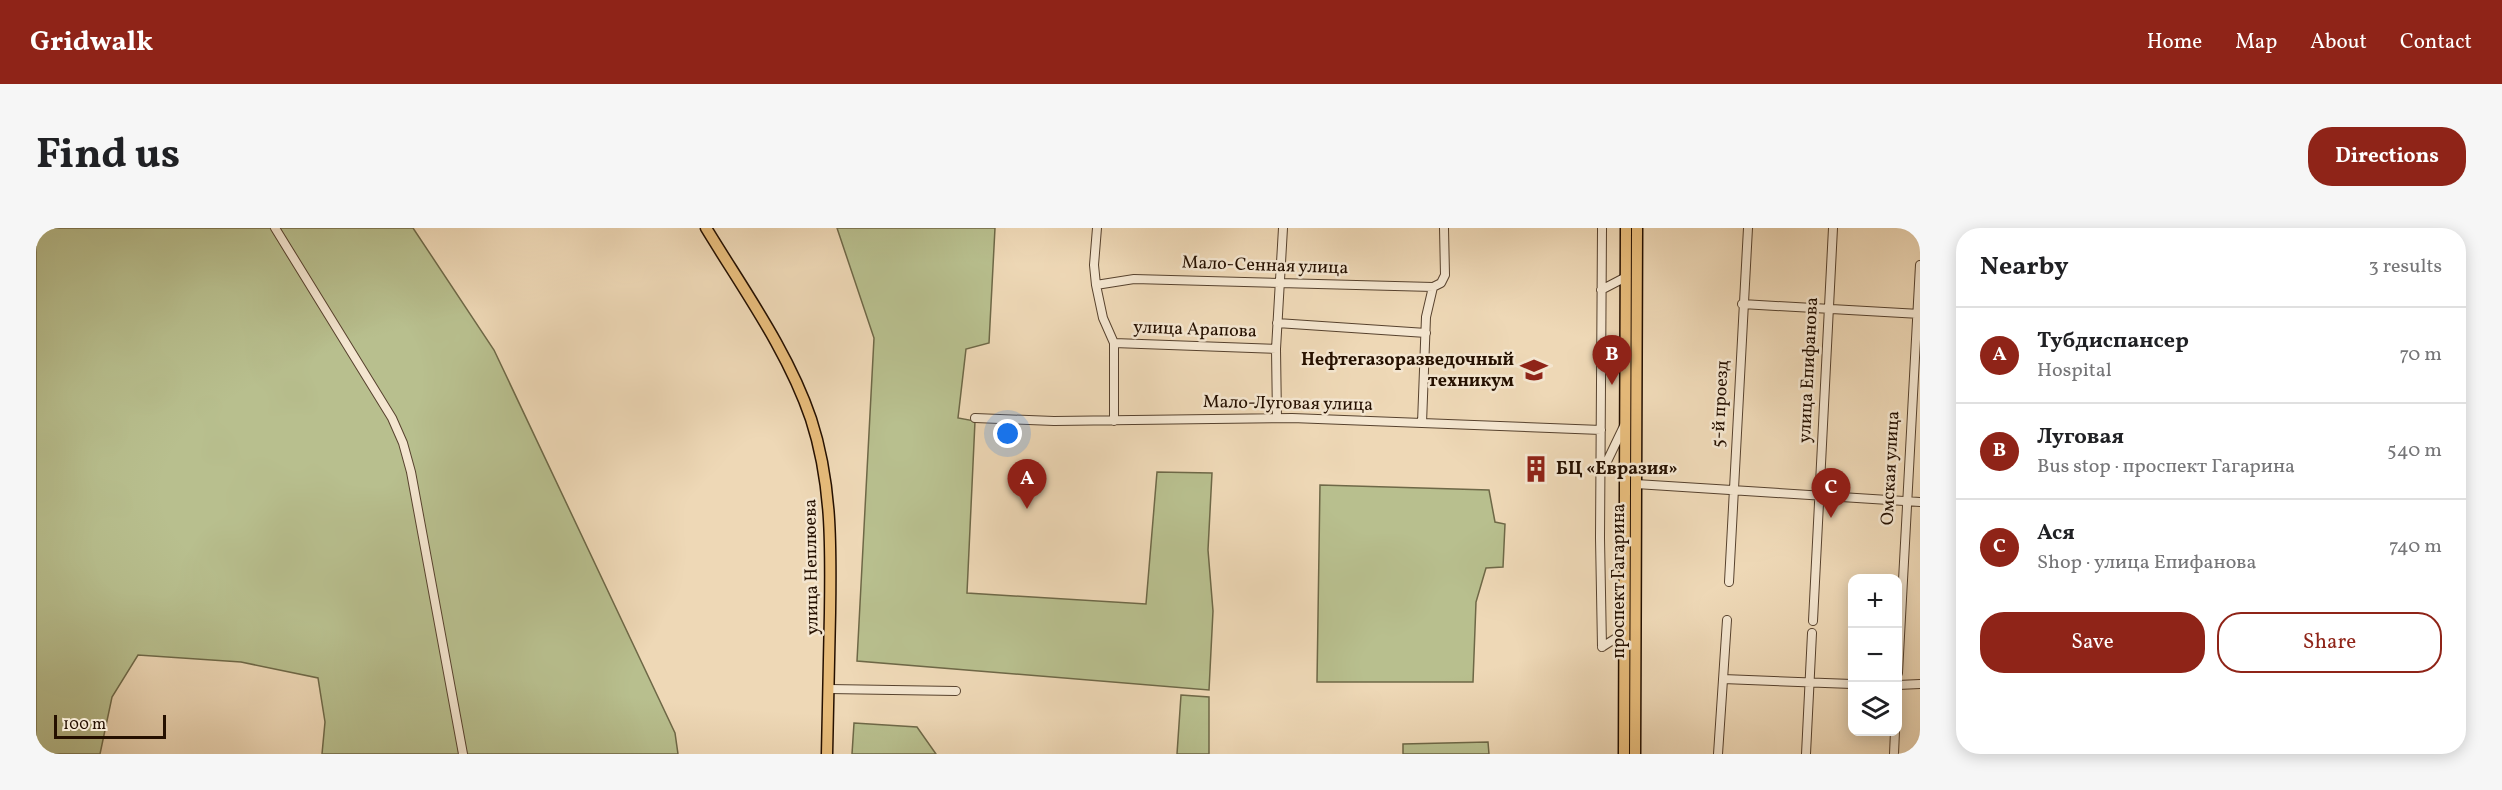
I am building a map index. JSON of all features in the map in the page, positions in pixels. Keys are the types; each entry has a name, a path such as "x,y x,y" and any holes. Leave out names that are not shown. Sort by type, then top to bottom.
{"main road":[{"name":"улица Неплюева","path":"706,228 783,359 804,401 825,476 830,526 827,754"},
{"name":"проспект Гагарина","path":"1624,754 1626,228"},
{"name":"проспект Гагарина","path":"1635,754 1637,228"}],"street":[{"path":"274,228 392,418 403,443 411,472 463,754"},
{"path":"1096,228 1094,265 1096,285 1103,316 1114,343 1114,421"},
{"path":"1277,418 1276,349 1283,228"},
{"path":"1422,423 1426,317 1433,287 1441,283 1444,275 1444,228"},
{"path":"1602,228 1600,475 1602,647 1624,633"},
{"name":"5-й проезд","path":"1729,582 1742,304 1748,228"},
{"name":"улица Епифанова","path":"1813,621 1833,228"},
{"name":"Омская улица","path":"1900,628 1920,265"},
{"path":"1601,290 1626,277"},
{"name":"Мало-Сенная улица","path":"1096,285 1134,279 1433,287"},
{"path":"1742,304 1919,314"},
{"name":"улица Арапова","path":"1277,323 1426,333"},
{"name":"улица Арапова","path":"1114,343 1276,349"},
{"name":"Мало-Луговая улица","path":"975,418 1114,421 1277,418 1601,430"},
{"path":"1600,475 1625,423"},
{"path":"1636,484 1920,502"},
{"path":"1718,754 1727,620"},
{"path":"1806,754 1812,633"},
{"path":"1723,679 1848,684"},
{"path":"1902,685 1920,684"},
{"path":"829,689 956,691"},
{"path":"1894,754 1895,736"}],"green space":[{"path":"36,228 413,228 494,350 675,733 678,754 322,754 325,722 318,678 241,662 138,655 112,697 100,754 36,754"},
{"path":"837,228 995,228 989,343 966,349 958,418 975,421 967,593 1146,604 1157,472 1212,473 1208,550 1213,611 1209,690 857,661 874,338"},
{"path":"1320,485 1489,490 1495,522 1505,524 1503,567 1486,568 1476,602 1473,682 1317,682"},
{"path":"1181,695 1209,697 1209,754 1177,754"},
{"path":"854,723 917,727 936,754 852,754"},
{"path":"1488,742 1489,754 1403,754 1403,744"}],"place":[{"name":"Нефтегазоразведочный техникум","path":"1534,370"},
{"name":"Луговая","path":"1612,385"},
{"name":"БЦ «Евразия»","path":"1536,469"},
{"name":"Тубдиспансер","path":"1027,509"},
{"name":"Ася","path":"1831,518"}]}
